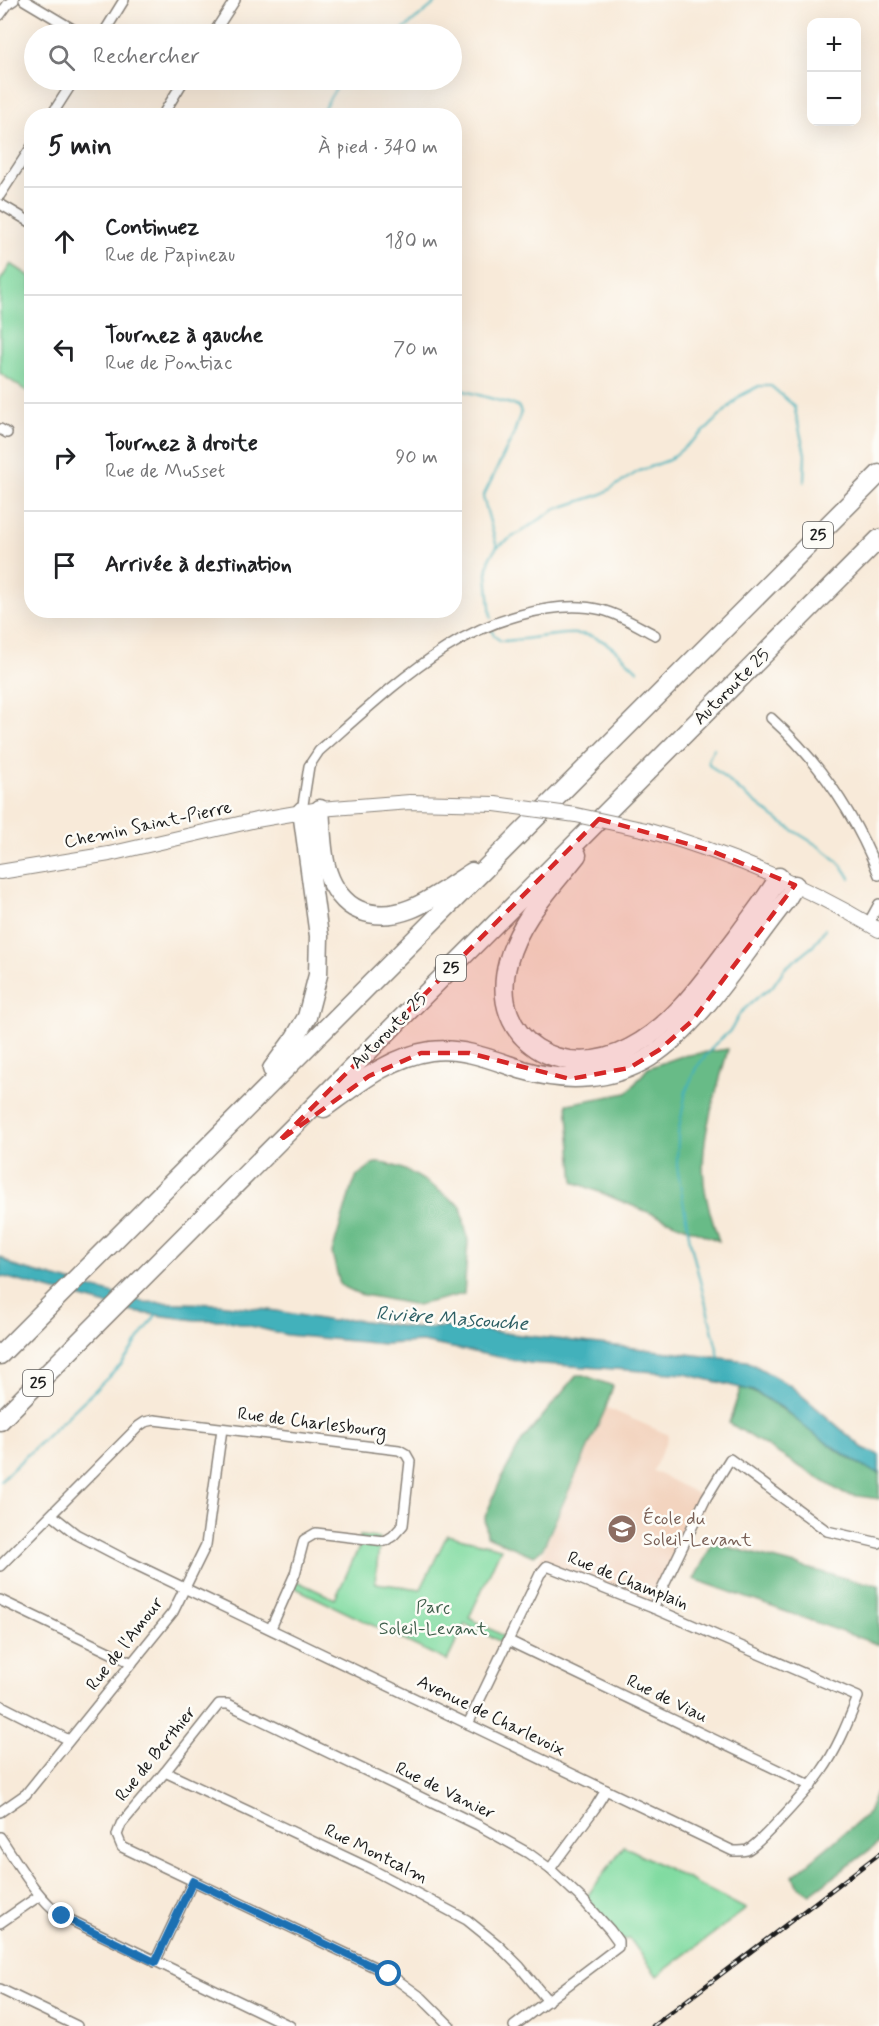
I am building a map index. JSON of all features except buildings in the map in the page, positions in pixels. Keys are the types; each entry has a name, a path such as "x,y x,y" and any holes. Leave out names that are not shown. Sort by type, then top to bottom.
{"highway":[{"name":"25","path":"0,1355 879,474"},
{"name":"Autoroute 25","path":"0,1421 879,538"},
{"path":"624,795 535,908 520,932 508,961 505,992 510,1017 525,1039 544,1054 569,1061 600,1059 629,1049 651,1035 674,1016 696,991 767,896 787,881"},
{"path":"309,804 330,879 345,901 365,912 390,915 410,909 432,898 501,853"},
{"path":"229,1126 294,1039 307,1017 315,993 319,946 309,804"},
{"path":"279,1141 369,1076 396,1062 421,1053 439,1050 469,1053 535,1073 562,1078 599,1077 629,1068 659,1050 692,1021 786,900 787,881"}],"street":[{"path":"0,15 14,0"},
{"path":"24,0 64,24"},
{"path":"109,24 124,0"},
{"path":"219,24 235,0"},
{"path":"56,108 68,90"},
{"path":"167,108 178,90"},
{"path":"0,195 24,158"},
{"path":"0,204 24,218"},
{"path":"309,804 309,766 319,751 414,671 462,639 522,615 573,607 607,612 655,635"},
{"path":"771,718 811,758 832,786 879,875"},
{"name":"Chemin Saint-Pierre","path":"0,872 109,854 309,804 410,802 495,804 576,814 646,830 725,855 787,881 873,927 879,904"},
{"name":"Rue de Charlesbourg","path":"0,1566 145,1422 154,1420 399,1450 406,1454 410,1461 403,1525 399,1531 385,1541 316,1533 304,1540 295,1574 271,1628"},
{"name":"Rue de l'Amour","path":"0,1812 26,1794 173,1612 206,1545 222,1429"},
{"path":"652,1608 706,1498 730,1459 827,1531 879,1543"},
{"name":"Avenue de Charlevoix","path":"52,1515 76,1534 733,1851 747,1850 758,1842 811,1786 822,1772 840,1738 858,1697"},
{"name":"Rue de Champlain","path":"468,1724 540,1574 548,1566 858,1697"},
{"path":"0,1600 132,1664"},
{"name":"Rue de Viau","path":"509,1641 811,1786"},
{"name":"Rue de Berthier","path":"193,1881 122,1847 117,1834 121,1824 212,1711 219,1704 228,1704"},
{"name":"Rue de Vanier","path":"228,1704 478,1825 528,1853 550,1869 610,1930 618,1941 618,1947 548,2001"},
{"path":"0,1706 69,1740"},
{"name":"Rue Montcalm","path":"165,1772 369,1868 467,1920 520,1966 548,2001"},
{"path":"550,1869 596,1808 606,1790"},
{"path":"0,1837 39,1896 62,1916 290,2026"},
{"path":"155,1962 193,1881 389,1974 422,1998 450,2026"},
{"path":"0,1923 39,1896"},
{"path":"0,1989 77,2026"},
{"path":"514,2026 548,2001"}],"highlighted area":[{"path":"599,819 709,850 795,885 692,1021 659,1050 629,1068 570,1079 469,1053 421,1053 369,1076 279,1141"}],"shaded area":[{"name":"École du Soleil-Levant","path":"607,1408 669,1435 653,1471 706,1498 653,1606 539,1561"}],"green space":[{"path":"11,264 24,272 24,389 0,373 0,281"},
{"path":"728,1049 706,1132 703,1165 706,1197 719,1241 574,1182 567,1104 627,1093 648,1068 682,1056"},
{"path":"375,1163 386,1164 409,1172 461,1206 468,1241 464,1294 417,1305 359,1294 340,1285 332,1253 357,1176"},
{"path":"577,1375 613,1386 605,1410 543,1548 533,1556 487,1536 485,1517 502,1477 522,1441"},
{"path":"741,1387 777,1406 860,1465 879,1473 879,1499 844,1494 729,1423"},
{"name":"Parc Soleil-Levant","path":"447,1535 501,1548 469,1618 504,1636 501,1642 465,1624 447,1661 289,1585 292,1579 335,1599 360,1545 360,1536 380,1538 375,1583 421,1589"},
{"path":"713,1543 879,1585 879,1645 694,1579"},
{"path":"879,1785 879,1843 810,1894 797,1885 793,1876 868,1813"},
{"path":"624,1846 746,1909 657,1976 630,1939 620,1940 585,1899"}],"water":[{"name":"Rivière Mascouche","path":"0,1257 16,1267 144,1302 218,1304 277,1311 331,1321 351,1319 415,1328 453,1327 747,1361 791,1386 863,1448 879,1455 879,1473 865,1468 812,1433 781,1407 753,1391 685,1374 529,1363 422,1342 384,1344 287,1335 226,1320 195,1320 133,1312 0,1276"}],"waterway":[{"path":"410,24 439,0"},
{"path":"324,108 335,90"},
{"path":"491,618 487,574 490,557 497,547 556,509 602,494 639,471 669,460 707,429 740,396 759,386 771,386 794,406 805,454 804,482"},
{"path":"462,390 518,406 521,412 513,436 483,497 497,547"},
{"path":"492,630 494,636 501,641 561,634 594,637 612,647 638,671"},
{"path":"714,748 708,760 709,764 772,816 829,853 850,878"},
{"path":"719,1357 690,1241 677,1166 678,1134 686,1091 696,1068 714,1045 731,1030 740,1013 772,987 785,968 813,946 825,929"},
{"path":"0,1481 121,1365 156,1315"}],"railway":[{"path":"653,2026 879,1854"}],"place":[{"name":"École du Soleil-Levant","path":"622,1529"}],"route":[{"path":"62,1916 155,1962 193,1881 389,1974"}]}
